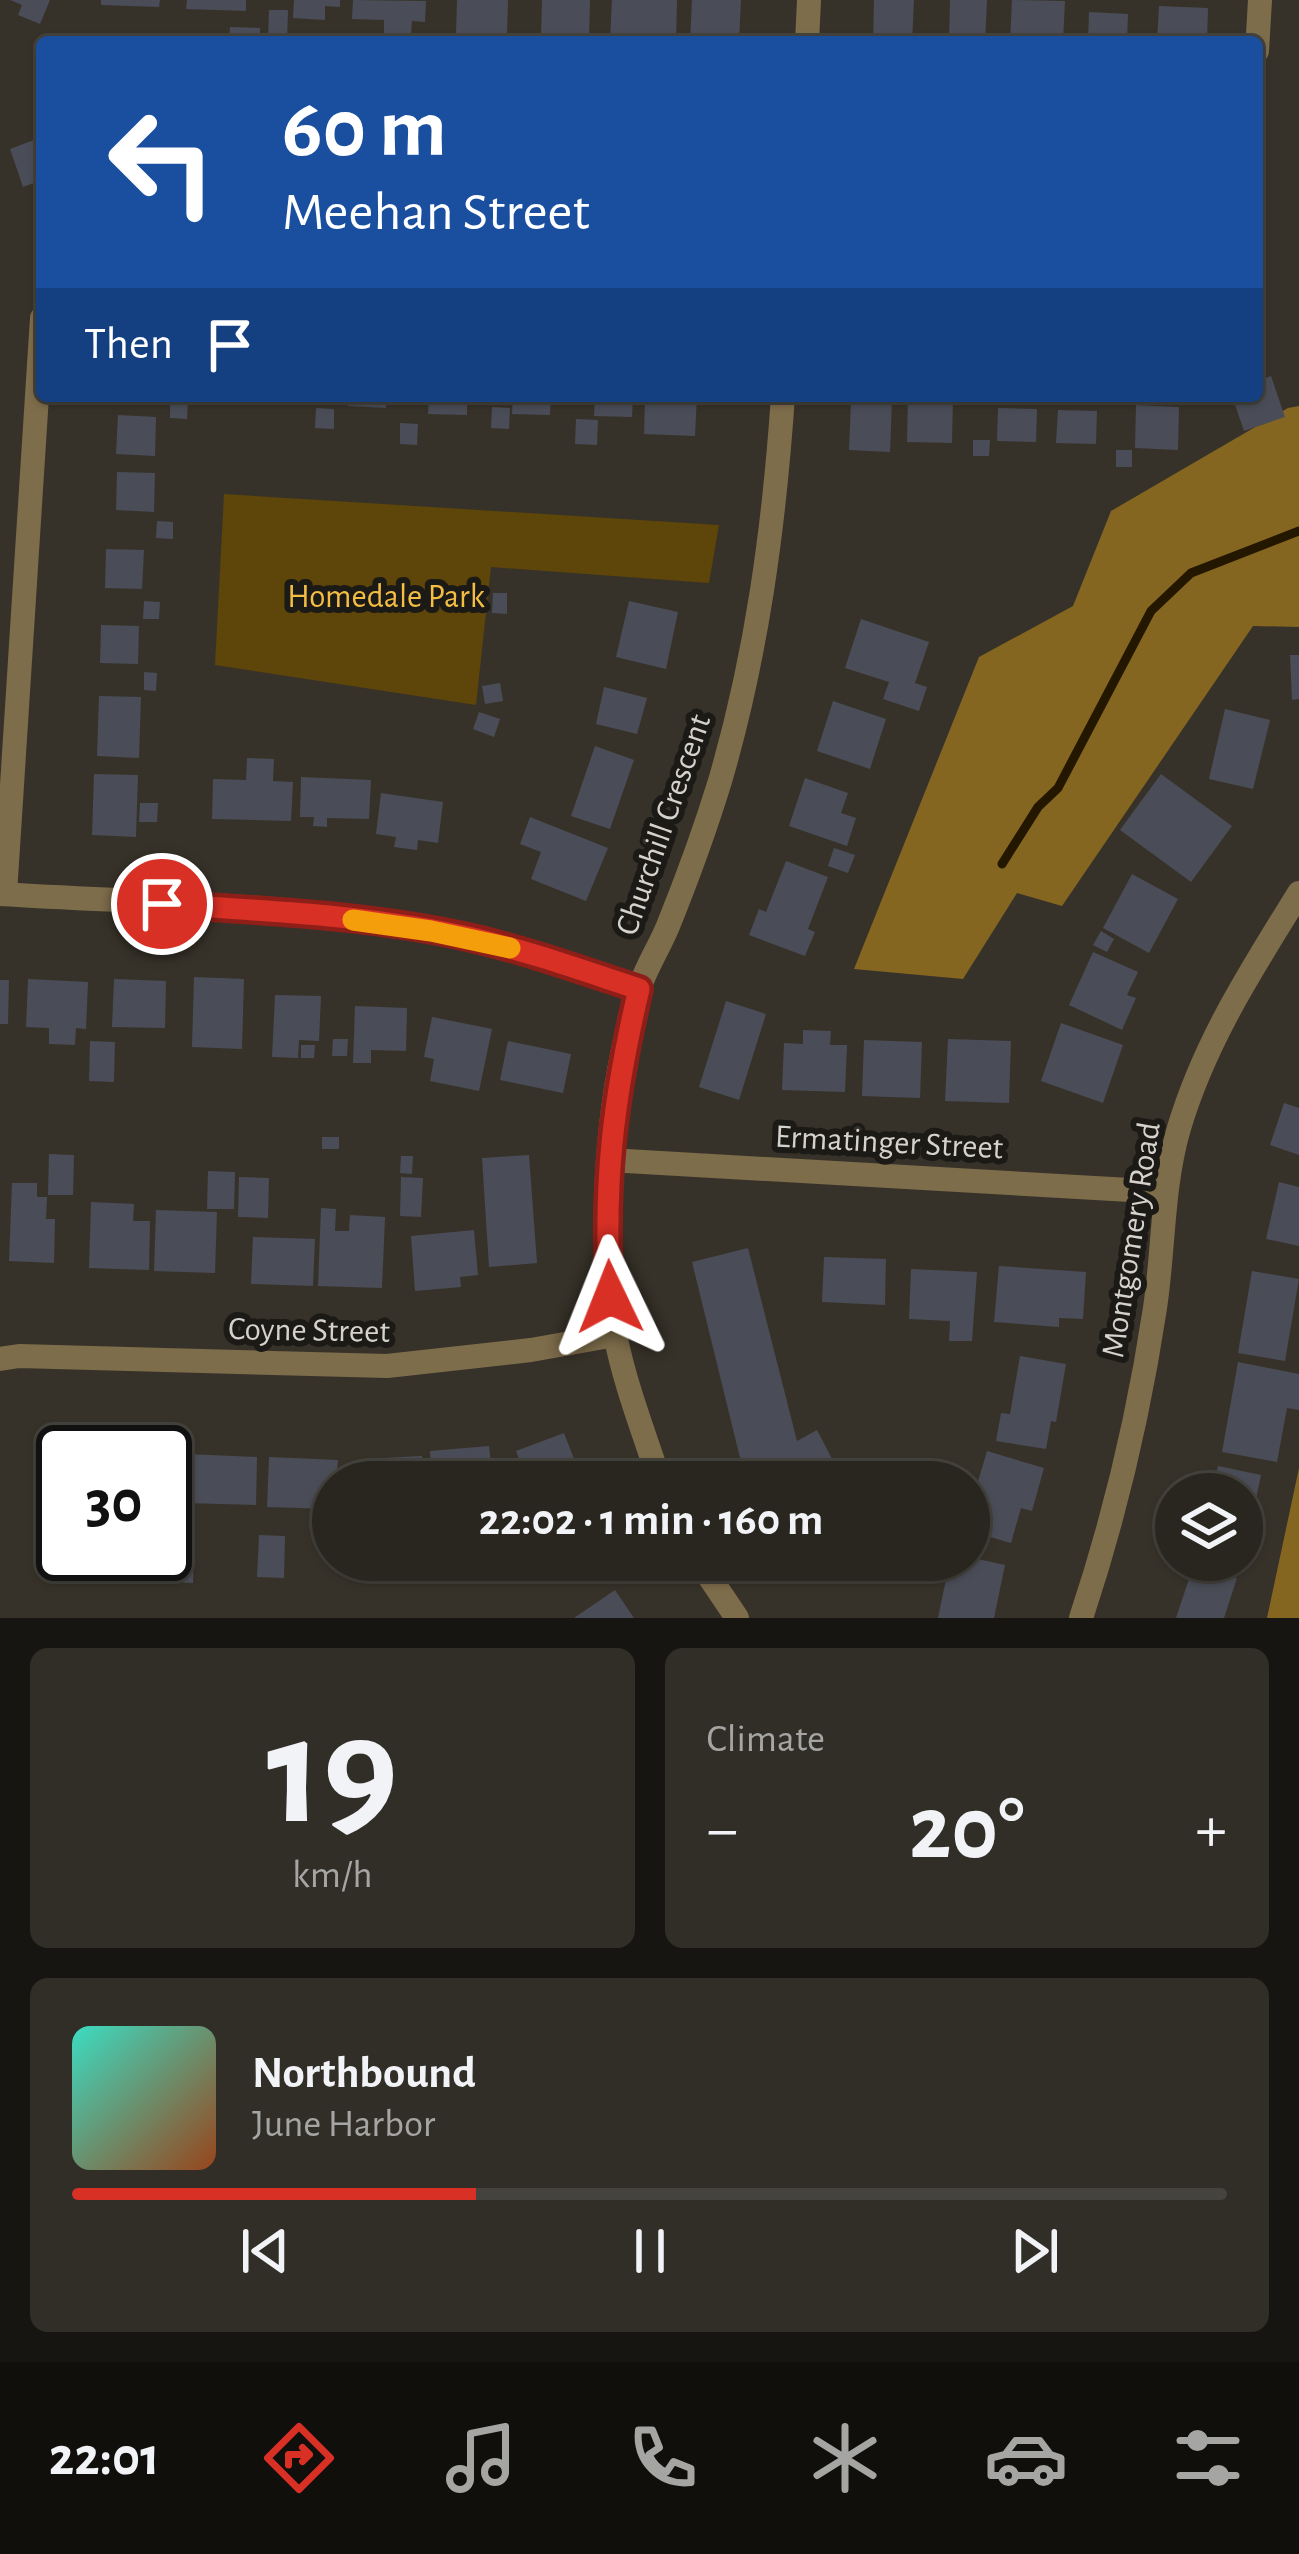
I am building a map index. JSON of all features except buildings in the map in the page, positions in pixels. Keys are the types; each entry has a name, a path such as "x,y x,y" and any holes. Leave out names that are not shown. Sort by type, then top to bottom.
{"street":[{"path":"807,36 809,0"},
{"path":"1258,36 1260,0"},
{"path":"36,402 3,894 287,912 431,931 508,948 639,989"},
{"name":"Churchill Crescent","path":"654,1461 615,1335 608,1252 609,1160 617,1079 639,989 706,826 748,673 773,518 783,402"},
{"name":"Montgomery Road","path":"1081,1618 1127,1463 1141,1396 1158,1285 1165,1192 1178,1132 1220,1023 1299,893"},
{"name":"Ermatinger Street","path":"609,1160 1165,1192"},
{"name":"Coyne Street","path":"0,1359 387,1366 615,1335"},
{"path":"712,1581 737,1618"}],"green space":[{"name":"Homedale Park","path":"224,494 719,525 709,583 491,567 476,705 215,665"}],"shaded area":[{"path":"1299,406 1299,627 1253,626 1062,906 1017,893 963,979 854,969 979,657 1073,606 1111,511 1288,408"},
{"path":"1299,1468 1299,1618 1267,1618"}],"waterway":[{"path":"1002,864 1038,807 1058,788 1151,611 1191,573 1299,531"}],"slow traffic":[{"path":"353,920 510,948"}],"route":[{"path":"162,904 287,912 431,931 508,948 639,989 612,1119 610,1297"}]}
